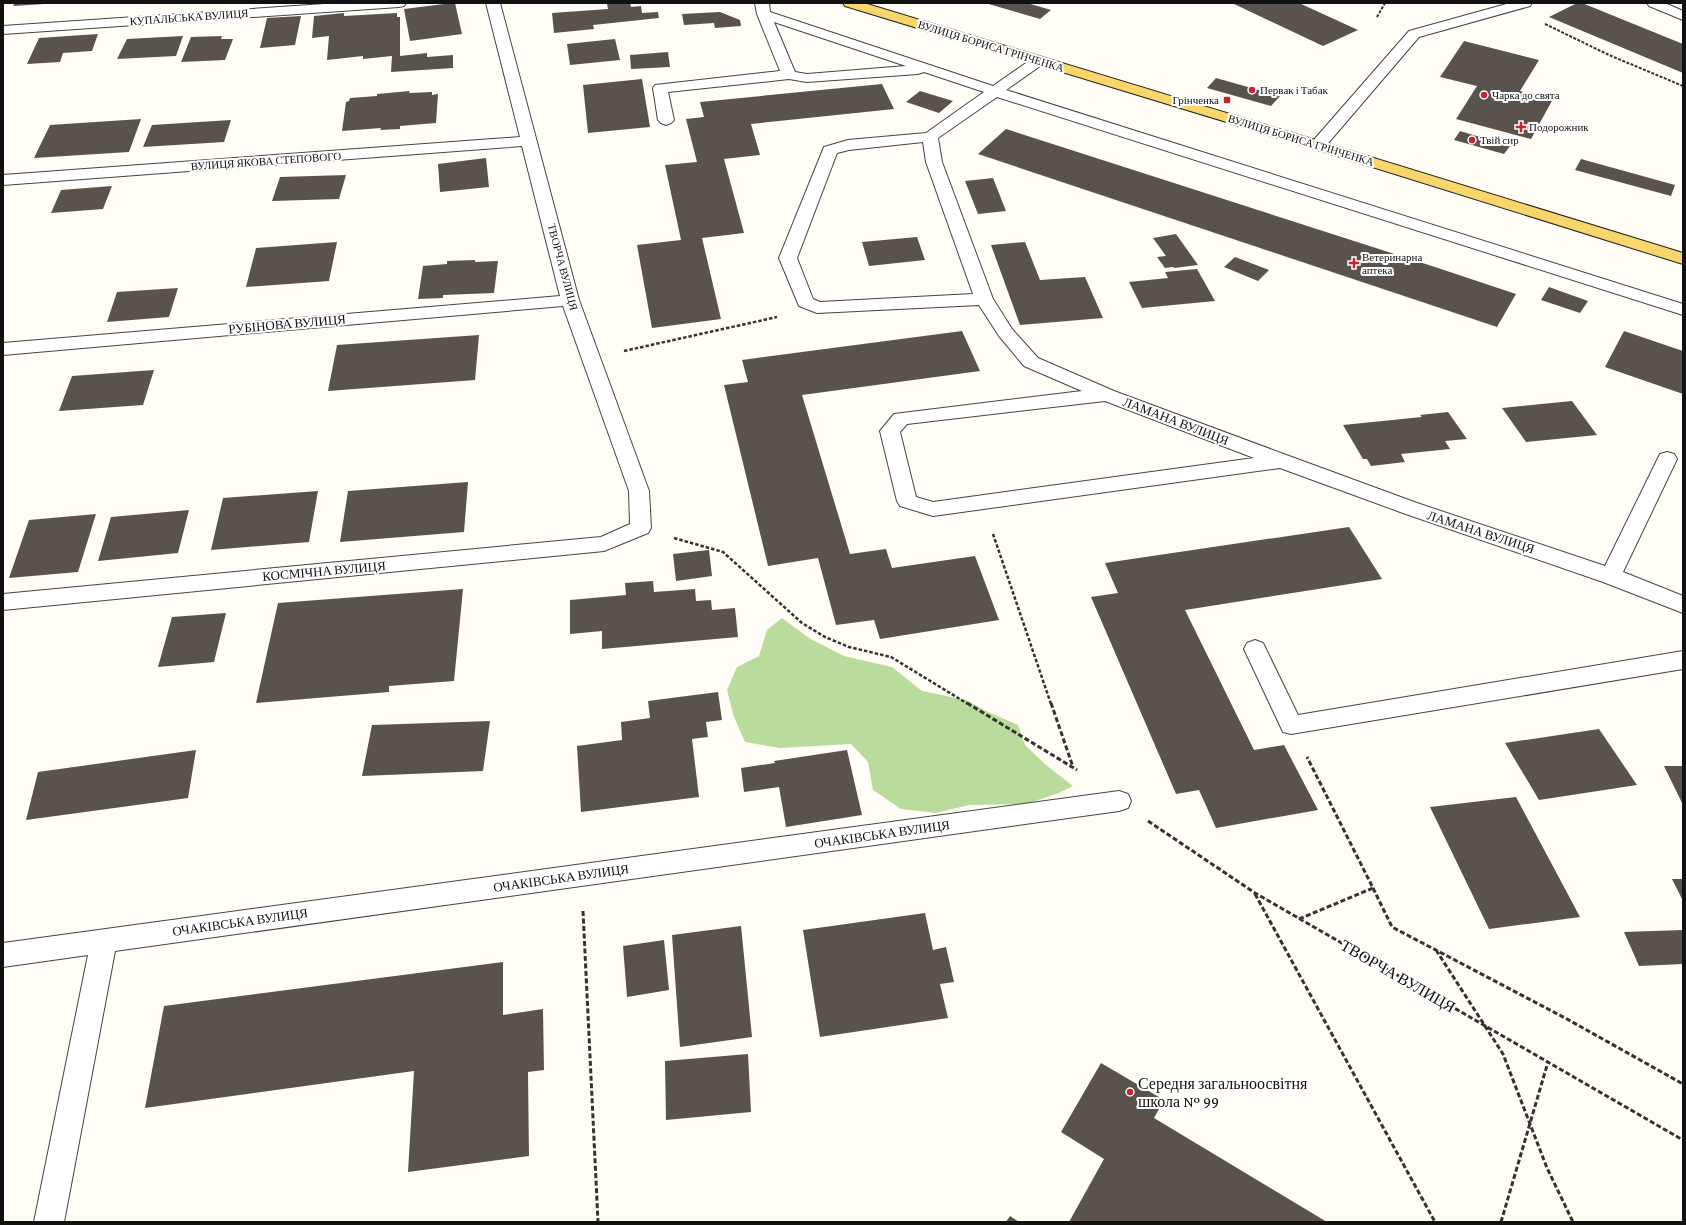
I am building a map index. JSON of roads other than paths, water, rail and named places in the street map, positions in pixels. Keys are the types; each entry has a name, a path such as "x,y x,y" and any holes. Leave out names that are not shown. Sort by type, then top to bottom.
{"main road":[{"name":"ВУЛИЦЯ БОРИСА ГРІНЧЕНКА","path":"850,3 1318,145 1683,259"}],"street":[{"name":"КУПАЛЬСЬКА ВУЛИЦЯ","path":"3,30 330,5 400,3"},
{"name":"ТВОРЧА ВУЛИЦЯ","path":"494,3 570,300 639,491 641,528"},
{"path":"1318,145 1414,34 1526,3"},
{"path":"1654,3 1683,16"},
{"path":"763,8 927,69 994,91 1683,310"},
{"path":"763,8 789,75"},
{"path":"984,299 817,308 805,302 788,258 830,150 848,145 930,137 1038,61"},
{"path":"666,120 660,88 789,75 808,78 927,69"},
{"name":"ЛАМАНА ВУЛИЦЯ","path":"930,137 934,162 984,299 1005,332 1031,362 1107,395 1282,461 1410,508 1611,576 1683,605"},
{"name":"ВУЛИЦЯ ЯКОВА СТЕПОВОГО","path":"3,180 530,141"},
{"name":"РУБІНОВА ВУЛИЦЯ","path":"3,349 570,300"},
{"path":"1107,395 901,418 890,431 907,501 933,509 1282,461"},
{"path":"1611,576 1666,458"},
{"name":"КОСМІЧНА ВУЛИЦЯ","path":"3,602 604,544 641,528"},
{"path":"1255,649 1291,725 1683,660"},
{"name":"ОЧАКІВСЬКА ВУЛИЦЯ","path":"3,955 1119,801"},
{"path":"49,1222 104,941"}],"place":[{"name":"Первак і Табак","path":"1252,90"},
{"name":"Чарка до свята","path":"1484,95"},
{"name":"Грінченка","path":"1227,100"},
{"name":"Подорожник","path":"1521,127"},
{"name":"Твій сир","path":"1472,140"},
{"name":"Ветеринарна аптека","path":"1354,263"},
{"name":"Середня загальноосвітня школа № 99","path":"1130,1092"}]}
